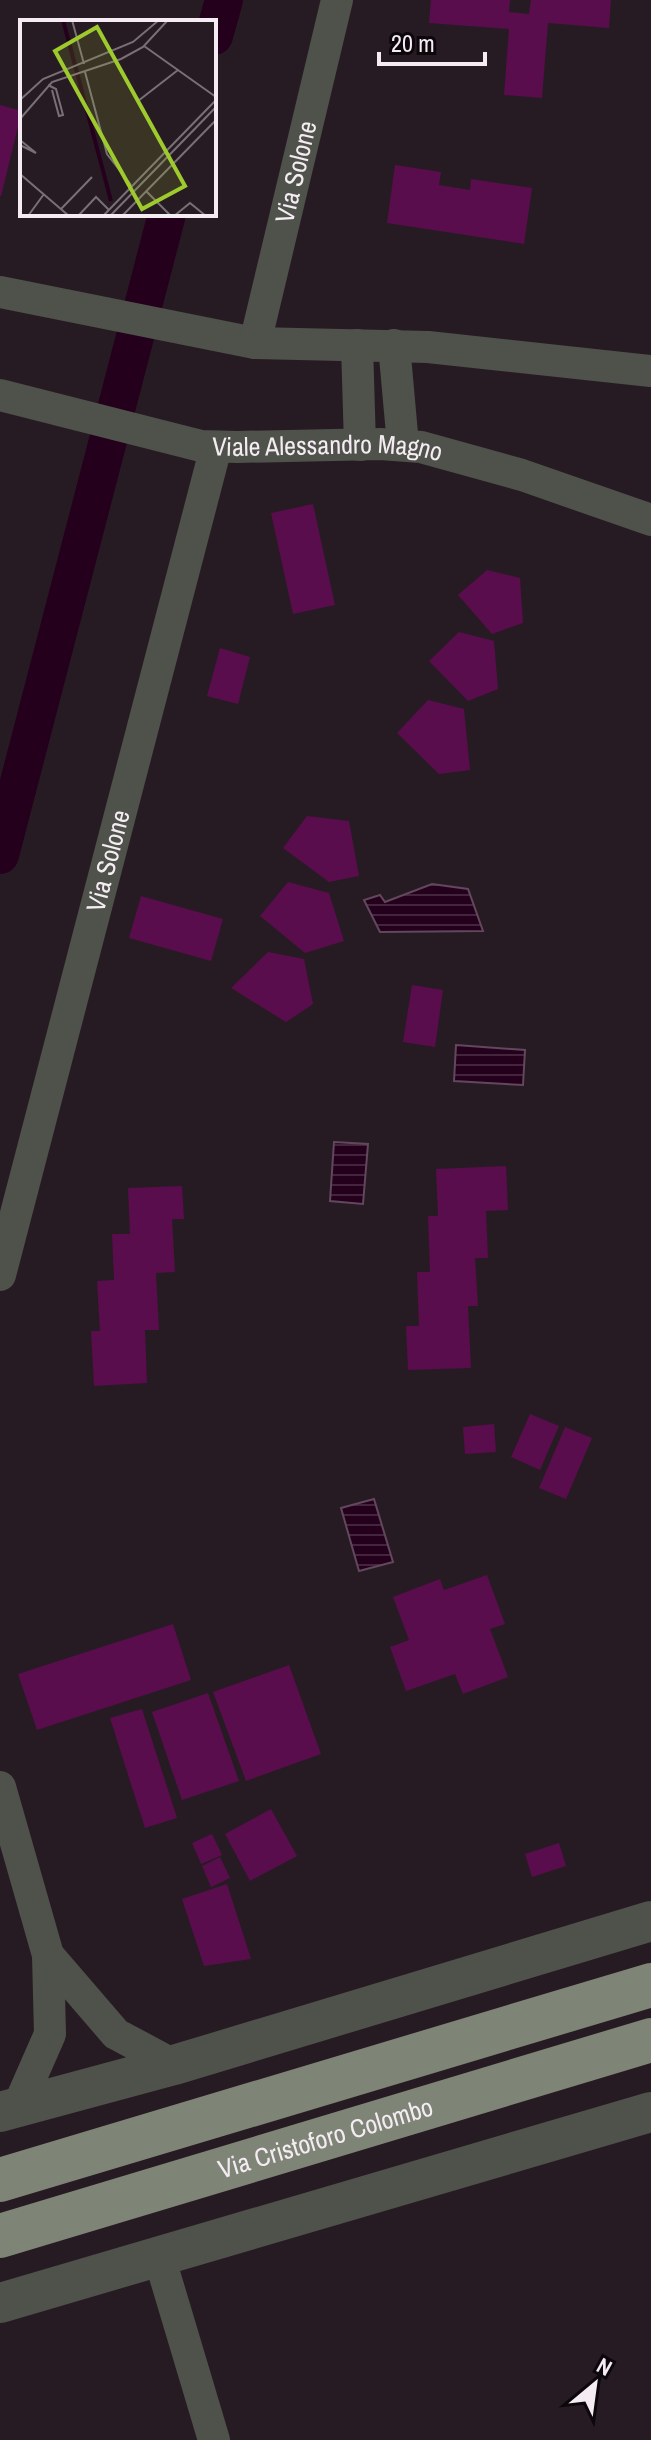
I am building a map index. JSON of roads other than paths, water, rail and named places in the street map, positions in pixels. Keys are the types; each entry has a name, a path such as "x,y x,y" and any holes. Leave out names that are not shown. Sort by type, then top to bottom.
{"main road":[{"name":"Via Cristoforo Colombo","path":"0,2180 651,1985"},
{"name":"Via Cristoforo Colombo","path":"0,2236 651,2040"}],"street":[{"name":"Via Solone","path":"240,341 337,0"},
{"path":"0,292 240,341 428,347 651,371"},
{"path":"357,345 360,445"},
{"path":"394,345 403,445"},
{"name":"Viale Alessandro Magno","path":"0,395 202,445 403,445 430,449 497,468 651,520"},
{"name":"Via Solone","path":"0,1275 202,445"},
{"path":"0,1787 48,1955 50,2034 9,2109"},
{"path":"9,2109 174,2065 651,1921"},
{"path":"48,1955 116,2034 174,2065"},
{"path":"0,2303 651,2112"},
{"path":"159,2256 214,2440"}],"waterway":[{"path":"216,29 224,0"},
{"path":"0,855 166,216"}]}
